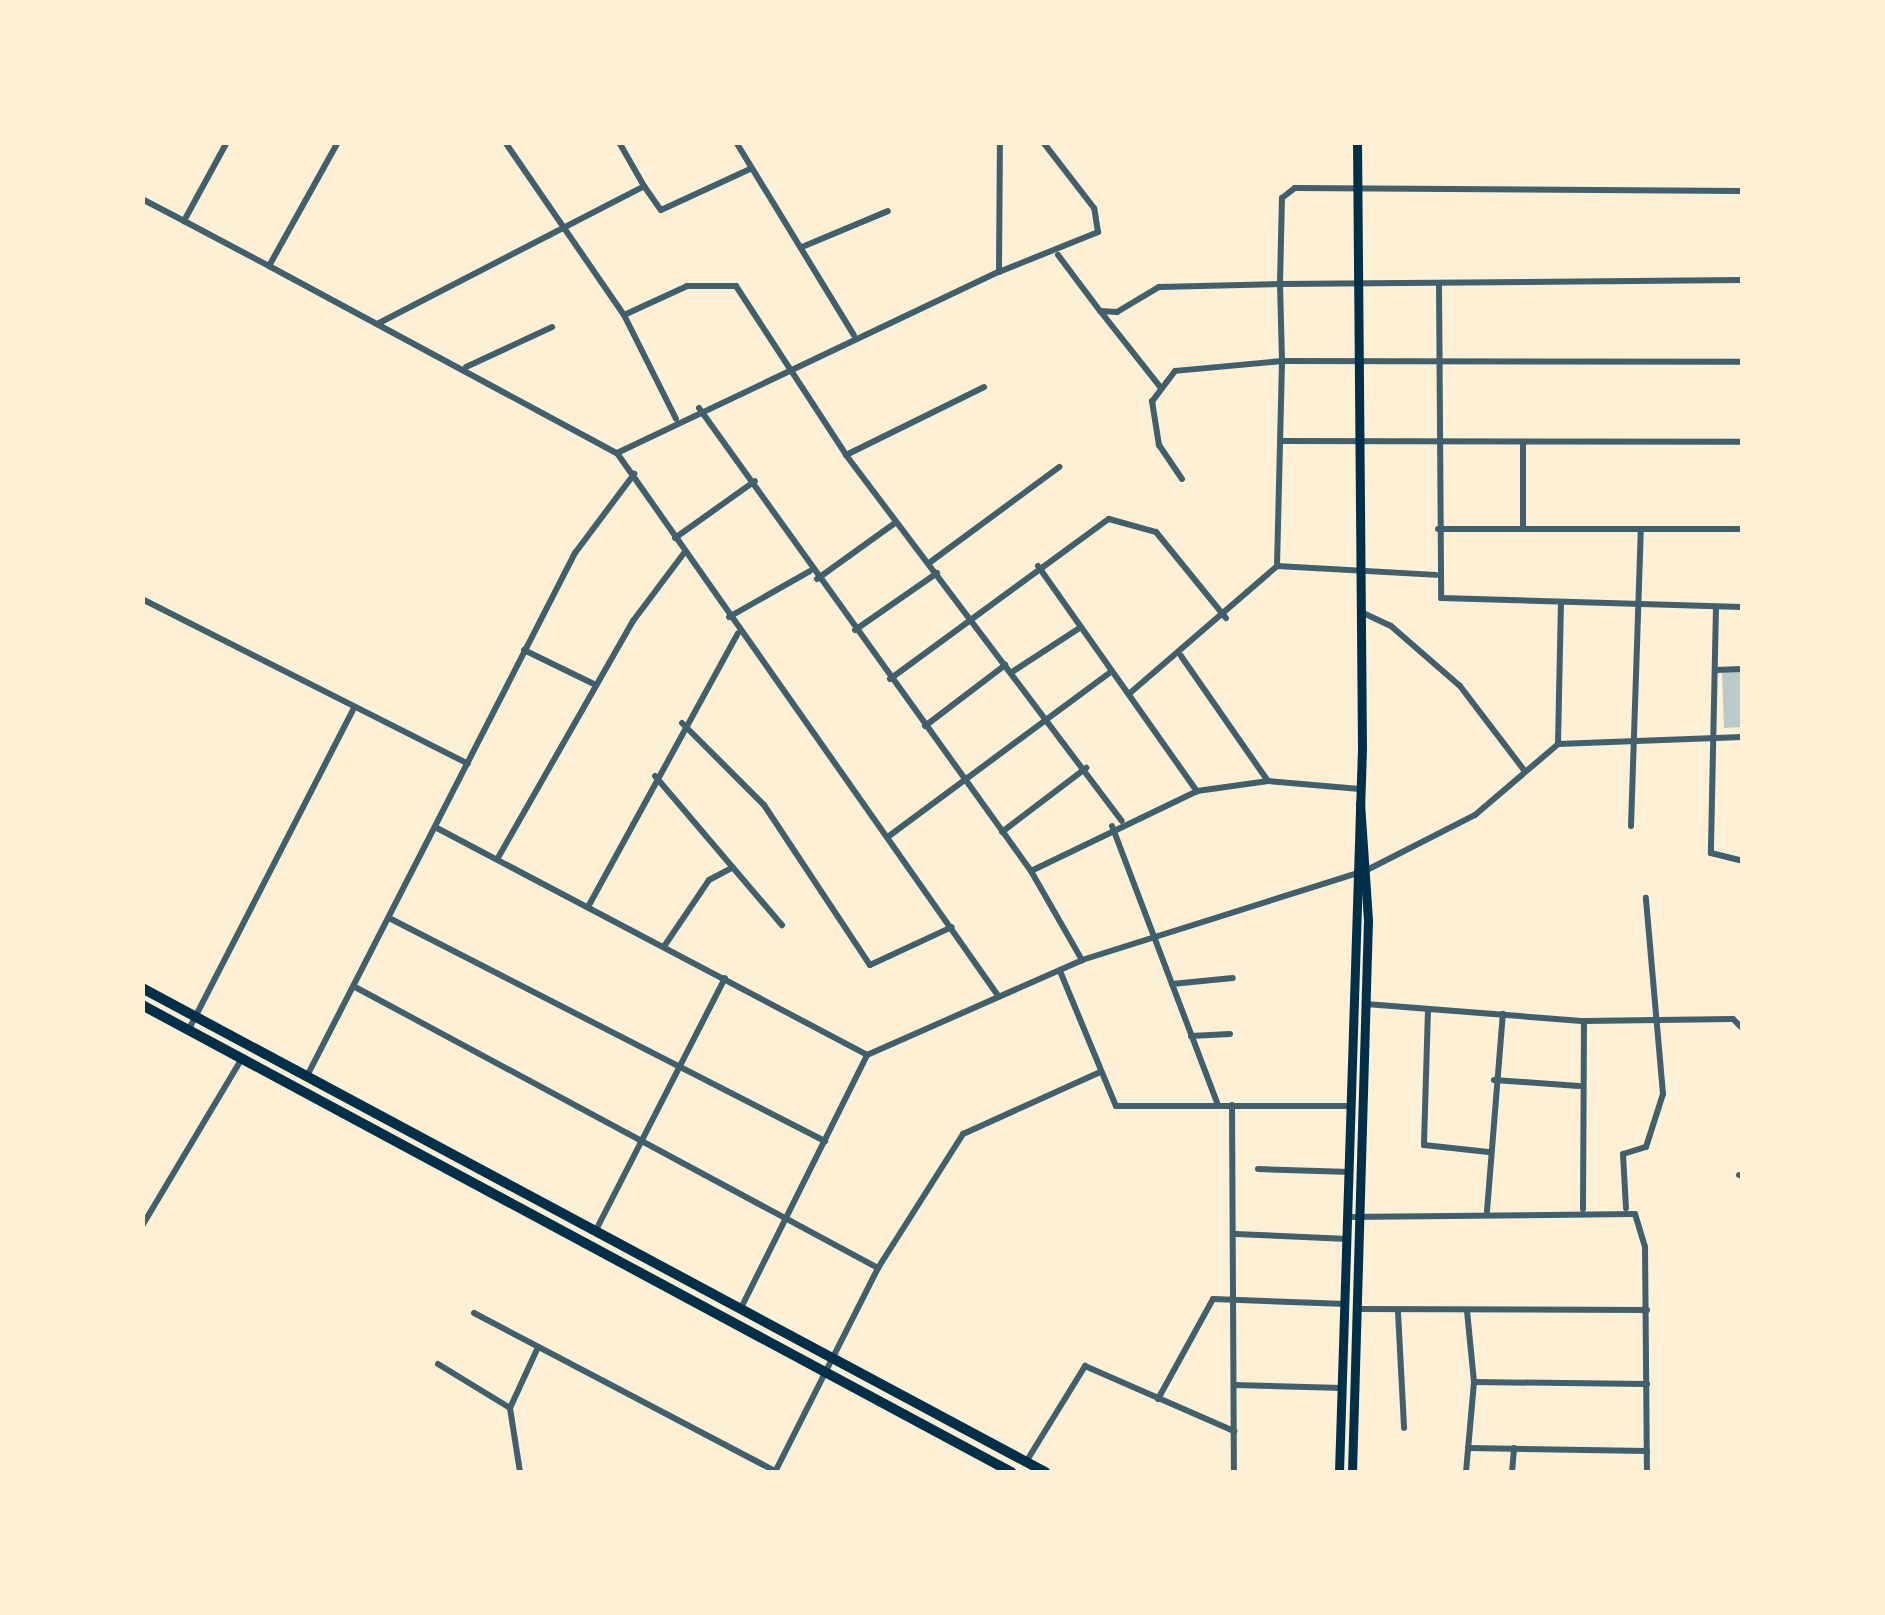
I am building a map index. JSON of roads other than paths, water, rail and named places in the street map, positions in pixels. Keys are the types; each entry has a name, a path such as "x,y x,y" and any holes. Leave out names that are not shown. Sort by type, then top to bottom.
{"main road":[{"path":"1352,1472 1347,1218 1354,876 1360,803 1363,442 1357,142"},
{"path":"1338,1472 1342,1388 1362,1216 1366,871 1360,803"},
{"path":"142,988 1045,1472"},
{"path":"142,1005 1011,1472"},
{"path":"438,1164 445,1150"}],"street":[{"path":"184,221 228,142"},
{"path":"269,266 338,142"},
{"path":"505,142 558,226 624,315 676,419"},
{"path":"619,142 661,210 750,169"},
{"path":"736,142 854,336"},
{"path":"999,272 1000,142"},
{"path":"617,453 676,419 854,336 999,272 1058,255 1100,222 1043,142"},
{"path":"378,323 558,226 644,186"},
{"path":"1130,693 1226,618 1277,566 1280,284 1287,191 1742,192"},
{"path":"142,199 465,368 617,453 738,633 889,836 996,994"},
{"path":"802,247 888,210"},
{"path":"1058,255 1161,388"},
{"path":"1100,311 1142,305 1159,287 1742,280"},
{"path":"1440,284 1436,575 1441,598 1455,605 1742,607"},
{"path":"624,315 687,286 736,286 846,455 1006,665 1049,714 1122,821"},
{"path":"465,368 552,327"},
{"path":"1182,478 1159,445 1152,401 1161,388 1198,363 1742,362"},
{"path":"846,455 984,387"},
{"path":"699,408 754,482 810,571 1032,871 1082,960"},
{"path":"1281,441 1742,442"},
{"path":"1522,443 1523,528"},
{"path":"929,563 1059,468"},
{"path":"307,1076 524,650 593,523 634,474"},
{"path":"674,538 754,482"},
{"path":"890,679 969,616 1109,519 1140,521 1186,561 1226,618"},
{"path":"817,580 896,523"},
{"path":"1438,529 1742,528"},
{"path":"1632,826 1638,738 1641,530"},
{"path":"499,856 596,685 684,553"},
{"path":"1038,566 1197,792"},
{"path":"1277,566 1436,575"},
{"path":"729,617 810,571"},
{"path":"855,630 937,573"},
{"path":"142,599 353,710 468,764"},
{"path":"1558,744 1561,606"},
{"path":"1716,607 1711,853 1742,861"},
{"path":"1361,612 1391,626 1460,686 1528,767"},
{"path":"1012,672 1080,627"},
{"path":"588,908 682,724 738,633"},
{"path":"524,650 596,685"},
{"path":"1181,656 1268,781"},
{"path":"925,726 1006,665"},
{"path":"1715,670 1742,669"},
{"path":"889,836 1049,714 1111,672"},
{"path":"188,1032 353,710"},
{"path":"682,724 764,805 870,965 952,928"},
{"path":"741,1308 867,1055 996,994 1082,960 1366,871 1475,815 1558,744 1742,737"},
{"path":"1002,832 1086,768"},
{"path":"655,776 782,925"},
{"path":"1032,871 1122,821 1197,792 1268,781 1360,789"},
{"path":"1112,826 1217,1103"},
{"path":"435,827 499,856 588,908 665,945 867,1055"},
{"path":"665,945 709,880 732,866"},
{"path":"1646,898 1662,1106 1646,1147 1623,1154 1626,1208 1645,1247 1647,1472"},
{"path":"390,918 686,1065 825,1141"},
{"path":"1060,971 1116,1106 1351,1106"},
{"path":"596,1230 641,1140 686,1065 726,978"},
{"path":"1172,984 1233,978"},
{"path":"355,987 878,1268"},
{"path":"1366,1004 1584,1022 1657,1024 1733,1018 1742,1028"},
{"path":"1428,1008 1424,1146 1489,1152"},
{"path":"1487,1211 1494,1080 1503,1014"},
{"path":"1583,1209 1579,1086 1584,1022"},
{"path":"1192,1036 1230,1034"},
{"path":"142,1226 241,1060"},
{"path":"474,1312 775,1472 878,1268 964,1134 1100,1072"},
{"path":"1494,1080 1579,1086"},
{"path":"1232,1105 1234,1472"},
{"path":"1258,1168 1350,1172"},
{"path":"1347,1218 1626,1208"},
{"path":"1235,1234 1348,1239"},
{"path":"1158,1399 1204,1306 1236,1302 1351,1306 1398,1312 1647,1310"},
{"path":"1466,1472 1474,1382 1467,1311"},
{"path":"1398,1312 1404,1428"},
{"path":"520,1472 510,1408 538,1347"},
{"path":"438,1364 510,1408"},
{"path":"1026,1462 1084,1366 1234,1431"},
{"path":"1474,1382 1647,1384"},
{"path":"1234,1384 1342,1388"},
{"path":"1468,1448 1647,1452"},
{"path":"1512,1472 1514,1448"}]}
